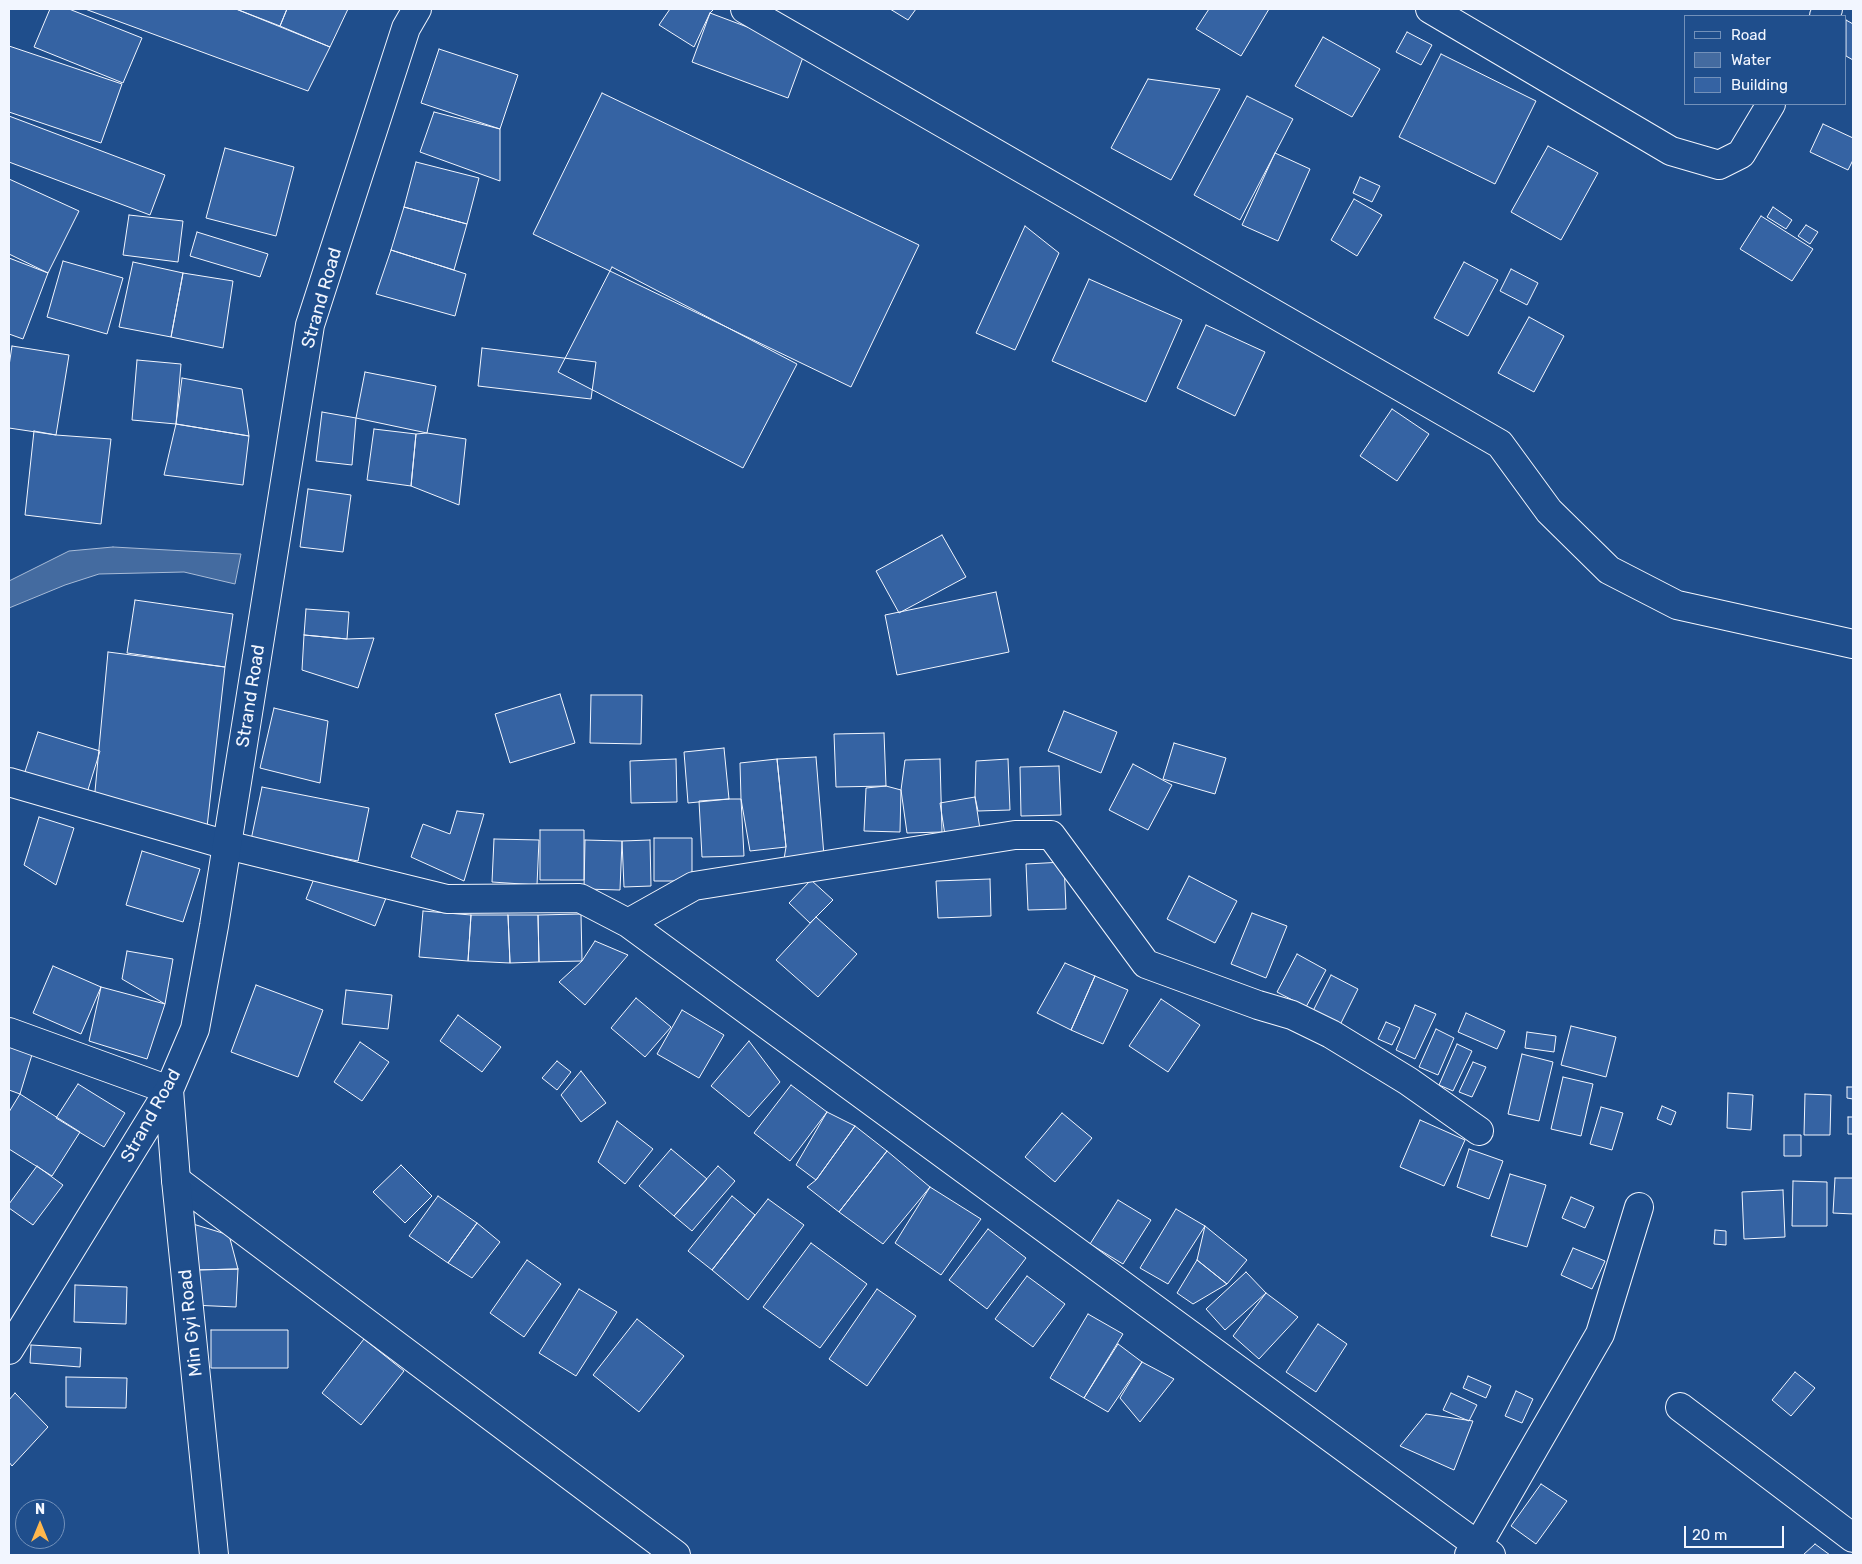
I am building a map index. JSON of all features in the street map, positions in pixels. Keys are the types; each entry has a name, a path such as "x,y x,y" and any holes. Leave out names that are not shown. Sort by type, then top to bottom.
{"street":[{"name":"Strand Road","path":"9,1350 170,1090 195,1029 227,845 310,325 406,28 416,9"},
{"path":"1430,9 1671,151 1719,165 1741,154 1770,105"},
{"path":"752,10 1500,444 1549,511 1609,570 1677,605 1853,644"},
{"path":"9,782 227,845 447,899 580,898 628,923 1479,1552 1600,1334 1639,1208"},
{"path":"628,923 694,886 1015,835 1051,835 1146,964 1258,1006 1292,1015 1331,1034 1408,1081 1479,1131"},
{"path":"9,1032 170,1090"},
{"name":"Min Gyi Road","path":"170,1090 176,1180 214,1555"},
{"path":"176,1180 676,1555"},
{"path":"1680,1407 1853,1538"}],"water":[{"path":"113,547 241,554 235,584 184,572 99,574 65,585 9,608 9,581 69,551"}],"building":[{"path":"50,9 69,9 142,38 123,83 34,47"},
{"path":"85,9 236,9 330,47 308,91"},
{"path":"236,9 287,9 280,26"},
{"path":"287,9 348,9 330,47 280,26"},
{"path":"670,9 714,9 710,13 694,47 659,25"},
{"path":"890,9 916,9 908,20"},
{"path":"1209,9 1269,9 1241,56 1196,29"},
{"path":"710,13 806,49 788,98 692,62"},
{"path":"1847,21 1853,24 1853,60 1847,57"},
{"path":"1407,32 1432,45 1421,65 1396,52"},
{"path":"1323,37 1380,69 1352,117 1295,86"},
{"path":"9,46 122,84 101,143 9,112"},
{"path":"439,49 518,75 500,129 421,103"},
{"path":"1441,54 1536,101 1495,184 1399,137"},
{"path":"1148,79 1220,89 1171,180 1111,148"},
{"path":"602,93 919,245 851,387 533,234"},
{"path":"1247,96 1293,119 1240,220 1194,195"},
{"path":"434,112 500,129 500,181 420,152"},
{"path":"9,116 165,175 150,215 9,162"},
{"path":"1823,124 1853,138 1853,160 1848,170 1810,152"},
{"path":"1548,146 1598,173 1561,240 1511,212"},
{"path":"225,148 294,167 276,236 206,218"},
{"path":"1275,153 1310,169 1278,241 1242,225"},
{"path":"416,162 479,178 467,224 404,207"},
{"path":"1360,177 1380,186 1372,202 1353,193"},
{"path":"9,179 79,211 48,273 9,254"},
{"path":"1354,199 1382,215 1357,256 1331,240"},
{"path":"404,207 467,224 454,270 391,250"},
{"path":"1773,207 1792,220 1786,229 1767,217"},
{"path":"129,215 183,221 178,262 123,255"},
{"path":"1761,216 1813,249 1792,281 1740,249"},
{"path":"1806,225 1818,232 1810,244 1798,236"},
{"path":"1025,226 1059,253 1015,350 976,333"},
{"path":"197,232 268,254 260,277 190,256"},
{"path":"391,250 466,274 455,316 376,294"},
{"path":"9,258 48,273 23,339 9,334"},
{"path":"63,261 123,278 107,334 47,317"},
{"path":"133,262 183,273 171,337 119,327"},
{"path":"1464,262 1498,280 1468,336 1434,318"},
{"path":"612,267 797,364 743,468 558,372"},
{"path":"1511,269 1538,283 1527,305 1500,291"},
{"path":"183,273 233,281 223,348 171,337"},
{"path":"1089,279 1182,320 1146,402 1052,361"},
{"path":"1529,317 1564,336 1534,392 1498,373"},
{"path":"1206,325 1265,352 1235,416 1177,388"},
{"path":"12,346 69,355 56,435 9,428 9,366"},
{"path":"482,348 596,362 591,399 478,386"},
{"path":"137,360 181,364 176,424 132,420"},
{"path":"365,372 436,386 427,433 356,418"},
{"path":"182,378 242,389 249,436 176,424"},
{"path":"1392,409 1429,434 1397,481 1360,456"},
{"path":"322,412 356,418 352,465 316,461"},
{"path":"176,424 249,436 243,485 164,475"},
{"path":"374,429 416,434 411,486 367,480"},
{"path":"34,431 56,435 111,439 101,524 25,515"},
{"path":"427,433 466,439 459,505 411,486 416,434"},
{"path":"308,489 351,495 343,552 300,547"},
{"path":"942,535 966,577 899,613 876,571"},
{"path":"996,592 1009,652 897,675 885,615"},
{"path":"135,600 233,614 225,667 127,653"},
{"path":"306,609 349,612 347,639 304,635"},
{"path":"304,635 347,639 374,638 358,688 302,670"},
{"path":"108,652 225,667 205,845 94,802"},
{"path":"560,694 575,743 510,763 495,714"},
{"path":"591,695 642,695 641,744 590,743"},
{"path":"274,708 328,721 320,783 260,768"},
{"path":"1064,711 1117,732 1101,773 1048,751"},
{"path":"38,732 100,751 82,809 19,790"},
{"path":"884,733 886,786 836,787 834,734"},
{"path":"1174,743 1226,758 1215,794 1163,779"},
{"path":"724,748 729,799 688,803 684,752"},
{"path":"816,757 824,856 784,859 786,847 777,759"},
{"path":"676,759 677,802 631,803 630,761"},
{"path":"777,759 786,847 750,851 741,799 740,763"},
{"path":"940,759 942,832 907,833 901,790 905,760"},
{"path":"1008,759 1010,810 978,811 975,797 976,761"},
{"path":"1133,764 1172,785 1148,830 1109,810"},
{"path":"1059,766 1061,815 1021,816 1020,767"},
{"path":"886,786 901,790 900,832 864,831 866,788"},
{"path":"262,787 369,808 358,861 251,840"},
{"path":"975,797 982,842 947,848 940,803"},
{"path":"741,799 744,856 702,857 699,801"},
{"path":"457,811 484,814 464,881 411,857 423,824 450,834"},
{"path":"39,817 74,828 56,885 24,865"},
{"path":"540,830 584,830 584,880 540,880"},
{"path":"654,838 692,838 692,881 654,881"},
{"path":"494,839 539,840 537,885 492,882"},
{"path":"585,840 622,841 620,890 584,889"},
{"path":"650,840 651,886 624,887 622,841"},
{"path":"142,851 200,869 183,922 126,905"},
{"path":"1064,862 1066,909 1028,910 1026,864"},
{"path":"317,871 386,898 375,926 306,899"},
{"path":"1189,876 1237,901 1215,943 1167,919"},
{"path":"990,879 991,916 938,918 936,881"},
{"path":"811,880 833,900 810,923 789,903"},
{"path":"423,911 471,915 468,961 419,957"},
{"path":"1252,913 1287,926 1266,978 1231,964"},
{"path":"581,914 582,961 539,962 538,915"},
{"path":"471,915 508,915 510,963 468,961"},
{"path":"508,915 538,915 539,962 510,963"},
{"path":"816,917 857,954 818,997 776,960"},
{"path":"595,941 628,955 585,1005 559,982 582,961"},
{"path":"127,951 173,959 165,1004 122,979"},
{"path":"1297,954 1326,970 1306,1007 1277,992"},
{"path":"1065,963 1095,976 1071,1030 1037,1013"},
{"path":"53,966 101,987 81,1034 33,1013"},
{"path":"1331,975 1358,989 1339,1027 1312,1013"},
{"path":"1095,976 1128,990 1103,1044 1071,1030"},
{"path":"256,985 323,1010 298,1077 231,1052"},
{"path":"101,987 165,1004 147,1059 89,1041"},
{"path":"346,990 392,995 388,1029 342,1024"},
{"path":"636,998 671,1027 645,1057 611,1028"},
{"path":"1161,999 1200,1025 1168,1072 1129,1046"},
{"path":"1415,1005 1436,1014 1415,1059 1396,1050"},
{"path":"682,1010 724,1035 699,1078 657,1054"},
{"path":"1466,1013 1505,1031 1497,1049 1458,1032"},
{"path":"458,1015 501,1047 482,1072 440,1041"},
{"path":"1386,1022 1400,1028 1392,1045 1378,1039"},
{"path":"1571,1026 1616,1037 1606,1077 1561,1065"},
{"path":"1436,1029 1454,1038 1438,1075 1419,1067"},
{"path":"1527,1032 1556,1036 1554,1052 1525,1048"},
{"path":"9,1040 34,1048 20,1094 9,1090"},
{"path":"749,1041 780,1082 749,1117 711,1086"},
{"path":"360,1042 389,1062 362,1101 334,1082"},
{"path":"1457,1044 1472,1051 1453,1091 1439,1085"},
{"path":"1522,1054 1553,1062 1539,1121 1508,1114"},
{"path":"557,1061 571,1072 557,1090 542,1078"},
{"path":"1473,1062 1486,1067 1472,1097 1459,1092"},
{"path":"581,1071 606,1103 581,1122 561,1095"},
{"path":"1563,1077 1593,1084 1581,1136 1551,1129"},
{"path":"78,1084 125,1113 104,1147 56,1118"},
{"path":"791,1085 827,1112 790,1161 754,1133"},
{"path":"1847,1087 1853,1087 1853,1099 1847,1098"},
{"path":"1728,1093 1753,1095 1751,1130 1727,1128"},
{"path":"20,1094 80,1132 52,1176 9,1149 9,1112"},
{"path":"1805,1094 1831,1095 1830,1135 1804,1135"},
{"path":"1662,1106 1676,1112 1671,1125 1657,1119"},
{"path":"1601,1107 1623,1113 1612,1150 1590,1144"},
{"path":"827,1112 855,1126 816,1180 796,1165"},
{"path":"1062,1113 1092,1138 1055,1182 1025,1157"},
{"path":"1848,1117 1853,1117 1853,1134 1848,1134"},
{"path":"1420,1120 1465,1140 1444,1186 1400,1167"},
{"path":"617,1121 653,1149 625,1184 598,1162"},
{"path":"855,1126 887,1151 839,1212 807,1187 816,1180"},
{"path":"1784,1135 1801,1135 1801,1156 1784,1156"},
{"path":"671,1149 707,1179 674,1216 639,1186"},
{"path":"1469,1149 1503,1161 1489,1199 1457,1187"},
{"path":"887,1151 930,1187 883,1244 839,1212"},
{"path":"401,1165 432,1196 405,1223 373,1192"},
{"path":"37,1166 63,1185 33,1225 9,1208 9,1204"},
{"path":"718,1166 735,1181 692,1231 674,1216"},
{"path":"1510,1174 1546,1185 1527,1247 1491,1236"},
{"path":"1835,1178 1853,1178 1853,1214 1833,1213"},
{"path":"1793,1181 1827,1182 1827,1226 1792,1226"},
{"path":"930,1187 981,1219 941,1275 895,1243"},
{"path":"1783,1190 1785,1237 1744,1239 1742,1192"},
{"path":"438,1196 477,1223 448,1263 409,1236"},
{"path":"732,1196 755,1215 712,1270 688,1251"},
{"path":"1571,1197 1594,1207 1585,1228 1562,1218"},
{"path":"768,1199 804,1225 748,1300 712,1270"},
{"path":"1118,1200 1151,1220 1123,1264 1090,1244"},
{"path":"1176,1209 1205,1226 1168,1284 1140,1268"},
{"path":"477,1223 500,1242 472,1278 448,1263"},
{"path":"193,1224 229,1235 238,1269 194,1270"},
{"path":"1205,1226 1247,1260 1227,1284 1197,1260"},
{"path":"988,1229 1026,1258 987,1309 949,1280"},
{"path":"1715,1230 1726,1231 1726,1245 1714,1244"},
{"path":"811,1243 867,1284 820,1348 763,1307"},
{"path":"1573,1248 1605,1261 1592,1289 1561,1275"},
{"path":"527,1260 561,1284 524,1337 490,1313"},
{"path":"1197,1260 1227,1284 1193,1304 1177,1293"},
{"path":"238,1269 236,1307 192,1305 194,1270"},
{"path":"1246,1272 1266,1293 1225,1330 1206,1309"},
{"path":"1027,1276 1065,1304 1033,1347 995,1319"},
{"path":"75,1285 127,1287 126,1324 74,1322"},
{"path":"579,1289 617,1312 576,1376 539,1353"},
{"path":"877,1289 916,1316 867,1386 829,1359"},
{"path":"1266,1293 1298,1317 1259,1359 1233,1336"},
{"path":"1088,1314 1123,1334 1084,1398 1050,1378"},
{"path":"637,1319 684,1356 639,1412 593,1375"},
{"path":"1318,1324 1347,1344 1316,1392 1286,1372"},
{"path":"211,1330 288,1330 288,1368 211,1368"},
{"path":"364,1339 404,1371 361,1425 322,1393"},
{"path":"1118,1344 1142,1362 1108,1412 1084,1398"},
{"path":"31,1345 81,1348 80,1367 30,1363"},
{"path":"1142,1362 1174,1379 1140,1422 1120,1398"},
{"path":"1795,1372 1815,1388 1791,1416 1772,1400"},
{"path":"1468,1376 1491,1386 1486,1398 1463,1388"},
{"path":"66,1377 127,1378 126,1408 66,1407"},
{"path":"1516,1391 1533,1399 1522,1423 1505,1416"},
{"path":"15,1393 48,1427 12,1466 9,1462 9,1400"},
{"path":"1451,1393 1477,1405 1469,1421 1443,1410"},
{"path":"1426,1414 1473,1421 1454,1470 1400,1446"},
{"path":"1541,1484 1567,1501 1536,1544 1511,1526"},
{"path":"1815,1544 1830,1555 1803,1555"}]}
